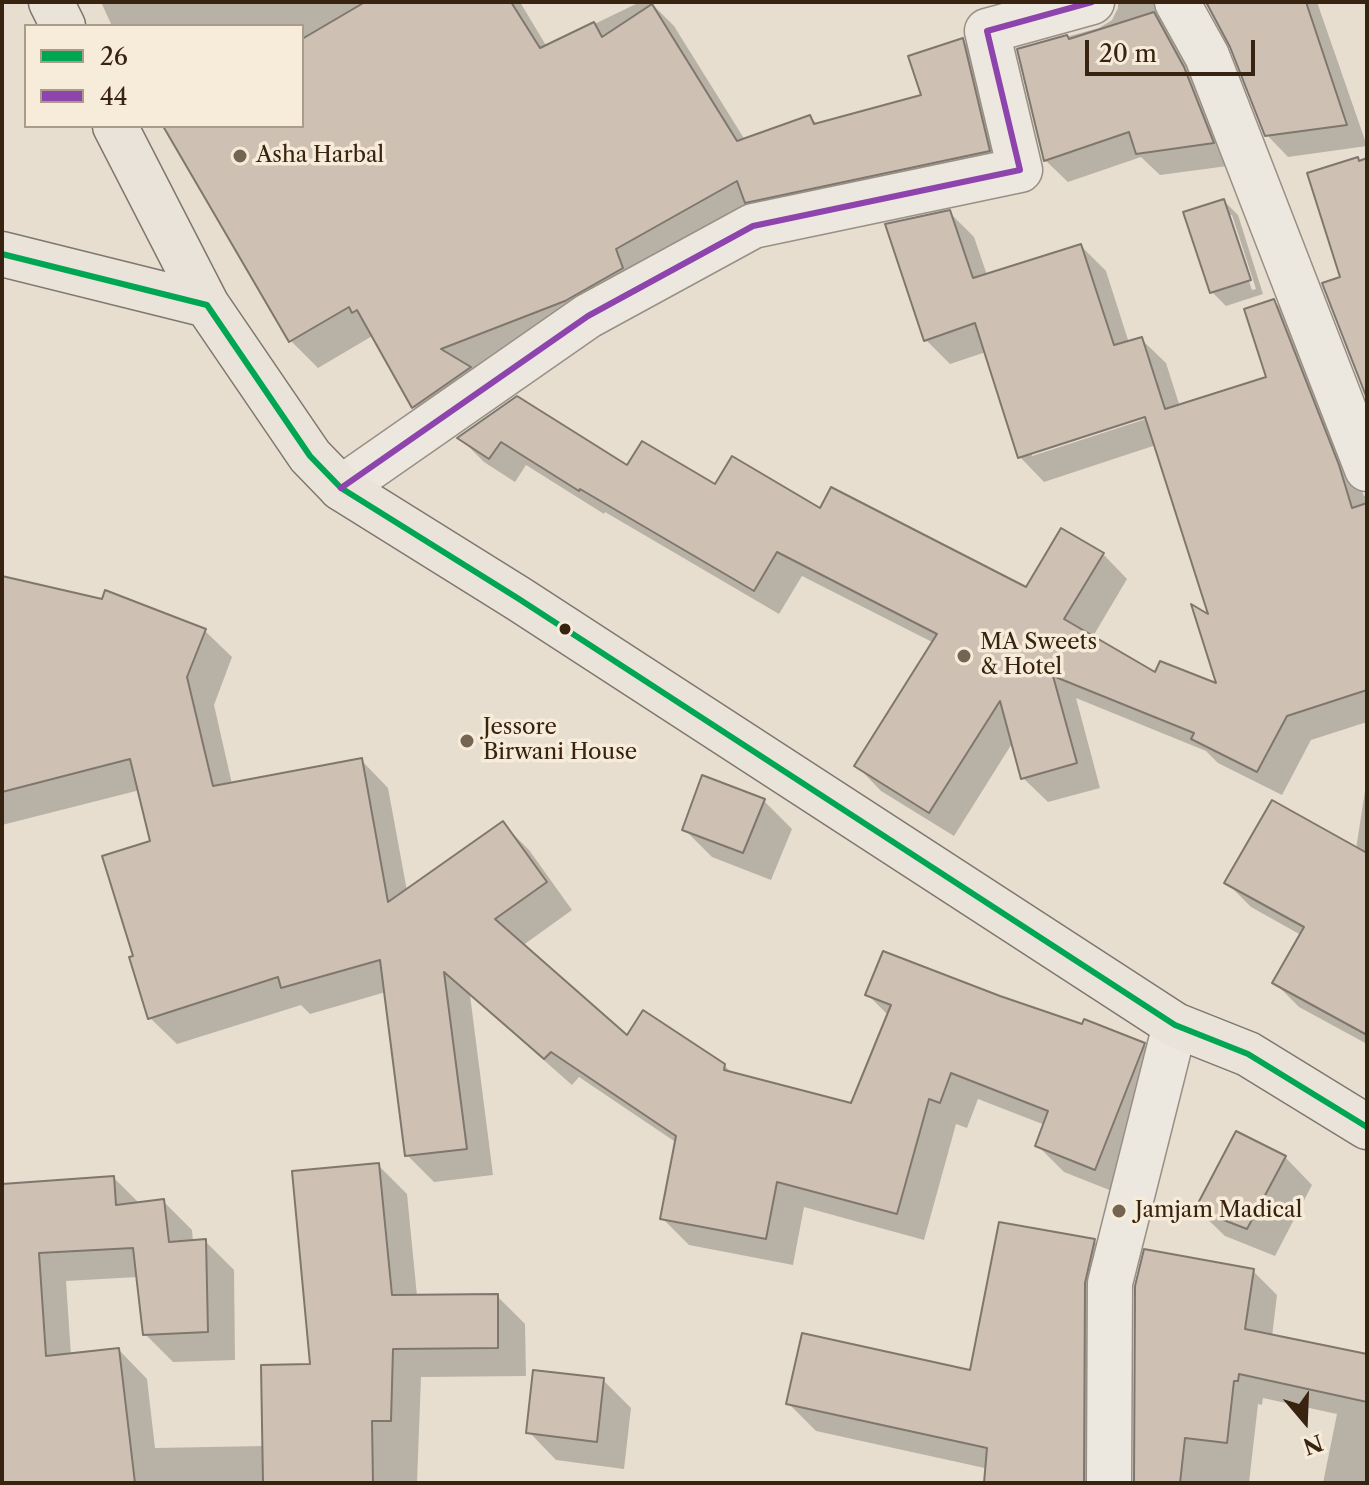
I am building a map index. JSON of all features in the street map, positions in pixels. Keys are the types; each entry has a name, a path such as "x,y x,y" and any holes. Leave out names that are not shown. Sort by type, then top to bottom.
{"highway":[{"path":"51,2 62,24"},
{"path":"116,128 207,305 310,456 341,488 519,599 1175,1025 1248,1054 1367,1127"},
{"path":"2,254 207,305"}],"street":[{"path":"341,488 588,316 753,226 1020,170 987,31 1092,2"},
{"path":"1177,2 1207,56 1367,469"},
{"path":"1109,1483 1110,1283 1175,1025"}],"building":[{"path":"365,2 511,2 540,48 594,22 602,37 652,4 737,141 810,115 814,124 921,95 908,56 963,38 990,151 745,203 737,181 616,249 623,268 565,301 441,349 471,367 412,408 357,310 352,313 349,307 289,342 164,128 304,128 304,38"},
{"path":"1206,2 1306,2 1347,125 1265,136 1230,47"},
{"path":"1154,12 1184,67 1214,143 1136,154 1129,132 1044,161 1017,49 1067,35 1069,39"},
{"path":"1358,157 1359,161 1367,158 1366,396 1322,283 1340,277 1307,173"},
{"path":"1224,199 1251,280 1210,293 1183,212"},
{"path":"950,210 973,278 1081,244 1114,345 1142,337 1165,409 1266,377 1244,309 1274,299 1339,465 1352,508 1367,503 1367,690 1287,716 1257,772 1191,739 1194,733 1053,676 1077,763 1021,779 1000,701 929,813 854,766 937,634 777,552 754,591 579,491 501,442 489,459 457,438 517,396 627,465 642,441 715,484 732,456 820,508 831,487 1026,587 1061,528 1104,553 1064,619 1155,672 1160,661 1216,683 1191,604 1208,614 1145,417 1018,458 975,323 924,341 885,224"},
{"path":"2,576 102,599 105,590 206,629 187,677 213,786 362,758 388,902 503,821 547,882 495,919 627,1035 643,1010 725,1064 724,1070 851,1103 891,1005 865,995 883,951 1000,996 1082,1024 1084,1019 1145,1043 1095,1170 1035,1146 1048,1111 951,1073 940,1103 929,1099 897,1214 777,1182 766,1239 660,1219 676,1136 551,1052 544,1059 444,972 467,1149 405,1156 380,960 281,988 278,977 148,1019 129,957 133,956 102,856 150,841 130,759 2,792"},
{"path":"702,775 765,799 743,853 682,830"},
{"path":"1272,800 1367,853 1367,1035 1272,983 1304,927 1224,883"},
{"path":"1236,1131 1286,1156 1247,1229 1195,1209"},
{"path":"379,1163 392,1295 498,1294 498,1348 393,1349 391,1421 372,1421 373,1483 263,1483 261,1365 310,1364 292,1171"},
{"path":"114,1176 116,1205 164,1199 169,1242 206,1239 208,1332 143,1335 133,1248 39,1253 46,1356 119,1348 135,1483 2,1483 2,1184"},
{"path":"999,1222 1095,1239 1085,1283 1084,1483 984,1483 987,1448 786,1404 802,1333 970,1370"},
{"path":"1144,1249 1254,1269 1245,1329 1367,1354 1367,1402 1239,1374 1238,1381 1234,1381 1227,1443 1185,1438 1180,1483 1134,1483 1135,1286"},
{"path":"533,1370 604,1378 597,1442 526,1433"}],"transit line":[{"name":"44","path":"341,488 588,316 753,226 1020,170 987,31 1092,2"},
{"name":"26","path":"2,254 207,305 310,456 341,488 519,599 1175,1025 1248,1054 1367,1127"}],"place":[{"name":"Asha Harbal","path":"240,156"},
{"name":"MA Sweets & Hotel","path":"964,656"},
{"name":"Jessore Birwani House","path":"467,741"},
{"name":"Jamjam Madical","path":"1119,1211"}]}
